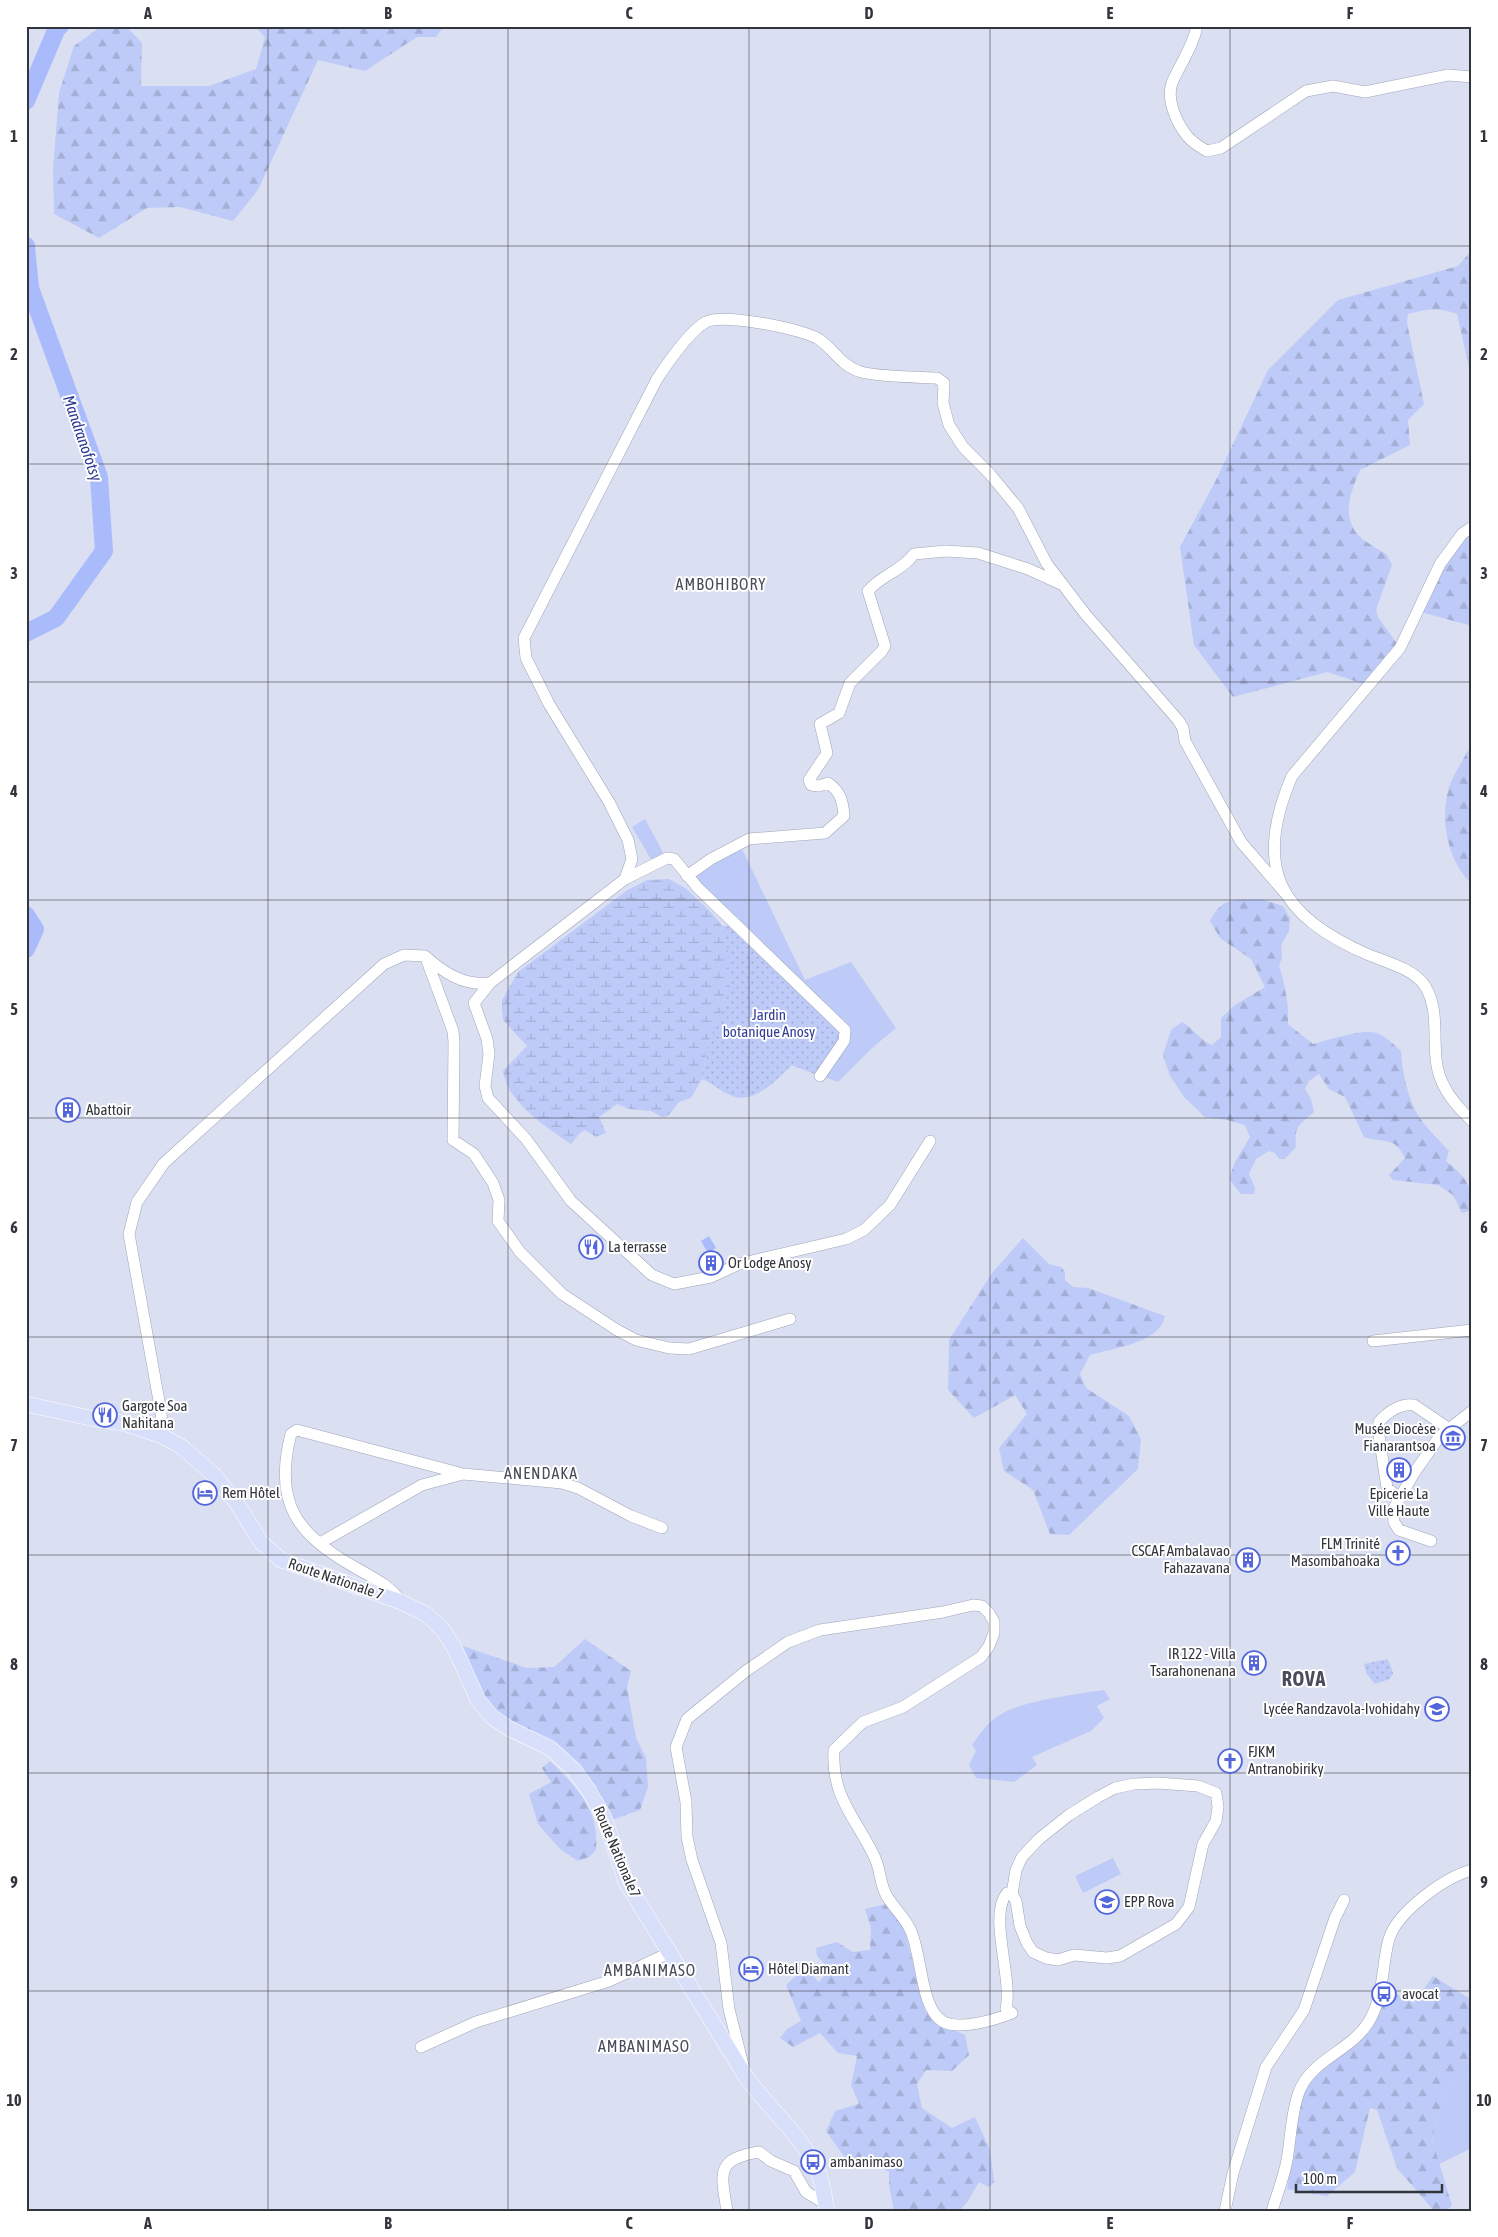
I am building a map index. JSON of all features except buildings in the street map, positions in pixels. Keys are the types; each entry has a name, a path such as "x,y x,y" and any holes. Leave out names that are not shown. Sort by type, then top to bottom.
{"main road":[{"path":"26,1404 123,1423 162,1436"},
{"name":"Route Nationale 7","path":"162,1436 182,1447 213,1474 236,1502 261,1542 281,1560 401,1602 426,1614 442,1630 455,1650"},
{"name":"Route Nationale7","path":"455,1650 478,1700 492,1717 510,1729 550,1748 563,1758 579,1777 604,1817 614,1848 625,1873 626,1882 746,2077 806,2150 818,2170 827,2208"}],"street":[{"path":"1197,26 1194,40 1171,85 1171,95 1173,112 1188,137 1207,151 1221,148 1306,91 1333,86 1365,92 1448,75 1472,77"},
{"path":"625,879 632,859 628,840 609,802 549,704 526,658 524,638 657,379 670,360 696,330 707,321 720,319 793,328 820,340 844,364 861,372 937,378 944,383 943,403 949,425 963,447 989,473 1018,508 1047,564 1086,615 1178,720 1183,728 1185,741 1242,842 1308,921 1339,942 1406,970 1424,985 1435,1012 1436,1054 1441,1081 1452,1100 1472,1121"},
{"path":"1285,893 1273,850 1282,799 1292,776 1400,648 1440,564 1462,534 1472,527"},
{"path":"687,876 711,859 749,839 826,833 844,816 843,801 835,788 828,783 819,786 811,785 809,780 827,754 820,724 839,713 850,683 885,646 868,591 875,582 908,563 914,554 946,551 978,553 1028,569 1064,585"},
{"path":"820,1076 844,1041 845,1030 687,876 674,859 667,858 625,879 490,983 474,1003 487,1039 489,1054 485,1086 488,1098 526,1139 571,1201 645,1269 663,1281 674,1284 711,1277 738,1264 846,1238 864,1230 890,1205 930,1141"},
{"path":"162,1436 161,1412 128,1234 137,1202 164,1163 384,964 404,955 426,956 443,972 476,985 490,983"},
{"path":"426,956 453,1030 452,1140 474,1154 493,1183 498,1200 498,1221 520,1252 562,1294 617,1330 636,1340 669,1348 689,1349 790,1319"},
{"path":"1373,1340 1472,1330"},
{"path":"1400,1498 1387,1488 1379,1422 1389,1412 1408,1404 1414,1405 1448,1428"},
{"path":"1431,1541 1399,1530 1394,1522 1393,1510 1414,1472 1440,1436 1472,1411"},
{"path":"401,1602 390,1588 338,1558 301,1526 293,1514 286,1494 285,1470 291,1434 297,1430 463,1474 562,1483 578,1488 631,1516 662,1528"},
{"path":"320,1543 422,1484 463,1474"},
{"path":"746,2077 730,2009 721,1943 692,1860 687,1837 686,1802 676,1747 687,1719 739,1676 788,1642 820,1630 943,1612 973,1605 982,1606 989,1613 994,1622 994,1633 989,1646 981,1657 903,1707 862,1722 834,1750 834,1776 840,1796 875,1858 887,1898 910,1928 916,1944 929,2005 942,2021 953,2025 976,2024 1012,2013 1006,2009 1008,1997 999,1926 1002,1898 1007,1893 1012,1894"},
{"path":"1158,1783 1198,1786 1216,1793 1218,1807 1216,1821 1203,1844 1189,1907 1176,1924 1120,1956 1106,1958 1074,1955 1058,1960 1046,1958 1033,1952 1027,1944 1020,1926 1016,1902 1012,1894 1016,1870 1022,1858 1039,1839 1069,1815 1115,1788 1134,1784 1158,1783"},
{"path":"1272,2211 1287,2162 1298,2094 1304,2081 1310,2074 1356,2038 1367,2024 1379,2000 1389,1937 1396,1923 1444,1882 1462,1872 1472,1870"},
{"path":"1225,2211 1233,2173 1266,2067 1304,2010 1335,1918 1344,1900"},
{"path":"422,2047 476,2022 609,1980 669,1953"},
{"path":"727,2211 722,2180 728,2162 734,2157 759,2152 771,2161 794,2171 806,2192 827,2208"}],"green space":[{"path":"102,26 126,26 142,43 141,86 209,86 256,69 265,37 255,26 444,26 436,37 417,37 365,71 318,60 258,190 233,221 180,207 147,208 99,238 54,214 53,169 59,93 74,46"},
{"path":"1472,250 1472,381 1457,314 1444,310 1432,310 1408,314 1407,323 1424,404 1408,420 1410,445 1360,470 1350,501 1349,516 1355,531 1365,541 1387,555 1392,565 1376,610 1378,617 1400,648 1370,686 1327,672 1233,697 1194,645 1180,547 1215,482 1268,370 1338,300 1458,266"},
{"path":"1472,527 1472,626 1417,611 1440,564"},
{"path":"1472,748 1472,884 1464,875 1452,853 1448,840 1445,815 1451,781 1467,752"},
{"path":"645,819 664,854 652,861 632,827"},
{"path":"742,849 805,980 851,962 896,1028 872,1048 838,1082 792,1065 762,1091 754,1095 736,1097 702,1079 728,950 722,926 739,927 691,875"},
{"path":"669,879 685,888 711,912 722,926 728,950 730,990 708,1044 702,1079 691,1098 679,1102 668,1116 662,1117 651,1111 629,1109 617,1104 599,1117 606,1133 596,1137 585,1130 571,1144 540,1122 520,1104 506,1082 503,1071 527,1046 503,1020 502,1000 518,972 626,891 647,880"},
{"path":"1261,899 1283,906 1290,918 1289,931 1281,945 1282,958 1279,965 1286,994 1288,1024 1313,1044 1350,1034 1371,1032 1384,1037 1401,1051 1405,1082 1416,1112 1449,1151 1446,1161 1466,1182 1471,1194 1472,1210 1462,1213 1453,1195 1438,1185 1393,1180 1389,1175 1405,1158 1401,1151 1392,1143 1364,1137 1345,1097 1329,1089 1319,1074 1309,1081 1305,1089 1311,1099 1314,1112 1299,1126 1296,1134 1296,1147 1285,1159 1279,1159 1275,1153 1269,1151 1256,1159 1249,1174 1255,1188 1254,1194 1241,1194 1229,1179 1235,1162 1250,1137 1245,1125 1205,1117 1184,1097 1170,1076 1163,1055 1171,1030 1182,1022 1204,1041 1212,1045 1221,1037 1221,1018 1235,1005 1265,987 1251,959 1220,938 1210,921 1225,903 1237,900"},
{"name":"Jardin botanique Anosy","path":"722,926 739,927 845,1030 820,1076 791,1065 762,1091 745,1097 736,1097 726,1093 702,1079 708,1044 730,990 728,950"},
{"path":"1023,1238 1049,1264 1061,1267 1065,1272 1065,1280 1073,1287 1088,1288 1165,1316 1155,1332 1145,1338 1123,1347 1090,1355 1080,1374 1086,1388 1129,1416 1141,1439 1138,1469 1069,1535 1050,1534 1033,1490 1004,1471 999,1448 1027,1414 1015,1395 974,1418 948,1390 949,1340 992,1273"},
{"path":"585,1639 631,1671 627,1687 636,1738 646,1758 648,1787 640,1810 609,1821 584,1776 487,1711 457,1644 527,1668 554,1667"},
{"path":"1388,1659 1393,1673 1390,1679 1375,1684 1366,1673 1364,1664"},
{"path":"1104,1690 1110,1699 1097,1706 1104,1718 1091,1731 1032,1757 1037,1765 1014,1782 976,1778 969,1765 976,1750 972,1745 986,1726 995,1718 1027,1704"},
{"path":"550,1761 578,1790 585,1800 594,1822 596,1850 589,1857 578,1861 560,1849 538,1824 529,1794 551,1782 542,1768"},
{"path":"1113,1858 1121,1874 1083,1893 1075,1876"},
{"path":"886,1904 904,1927 925,2011 937,2022 965,2035 969,2055 952,2071 926,2070 917,2084 922,2108 952,2128 975,2117 990,2150 994,2182 989,2187 979,2182 968,2201 959,2211 894,2211 889,2185 889,2172 863,2156 848,2162 826,2131 835,2111 859,2104 851,2085 857,2056 838,2053 820,2033 793,2047 780,2038 787,2029 801,2021 786,1985 796,1976 796,1959 819,1982 830,1970 817,1956 816,1948 837,1942 853,1952 870,1950 871,1928 865,1909"},
{"path":"1433,1976 1472,2000 1472,2070 1444,2093 1432,2139 1452,2206 1446,2211 1434,2211 1397,2168 1377,2110 1370,2108 1355,2172 1327,2196 1287,2189 1301,2092 1315,2074 1359,2043 1377,2019 1389,1991 1414,2003"},
{"path":"1472,2070 1472,2148 1439,2164 1432,2139 1444,2093"}],"shaded area":[{"path":"709,1236 716,1248 708,1253 701,1241"}],"waterway":[{"name":"Mandranofotsy","path":"26,101 57,28 60,26"},
{"name":"Mandranofotsy","path":"26,246 30,288 99,477 104,551 56,618 26,633"},
{"name":"Mandranofotsy","path":"26,915 35,929 26,949"}],"place":[{"name":"Abattoir","path":"68,1110"},
{"name":"La terrasse","path":"591,1247"},
{"name":"Or Lodge Anosy","path":"711,1263"},
{"name":"Gargote Soa Nahitana","path":"105,1415"},
{"name":"Musée Diocèse Fianarantsoa","path":"1453,1438"},
{"name":"Epicerie La Ville Haute","path":"1399,1470"},
{"name":"Rem Hôtel","path":"205,1493"},
{"name":"FLM Trinité Masombahoaka","path":"1398,1553"},
{"name":"CSCAF Ambalavao Fahazavana","path":"1248,1560"},
{"name":"IR 122 - Villa Tsarahonenana","path":"1254,1663"},
{"name":"Lycée Randzavola-Ivohidahy","path":"1437,1709"},
{"name":"FJKM Antranobiriky","path":"1230,1761"},
{"name":"EPP Rova","path":"1107,1902"},
{"name":"Hôtel Diamant","path":"751,1969"},
{"name":"avocat","path":"1384,1994"},
{"name":"ambanimaso","path":"813,2162"}],"district":[{"name":"AMBOHIBORY","path":"721,584"},
{"name":"ANENDAKA","path":"541,1473"},
{"name":"ROVA","path":"1304,1679"},
{"name":"AMBANIMASO","path":"650,1970"},
{"name":"AMBANIMASO","path":"644,2046"}]}
